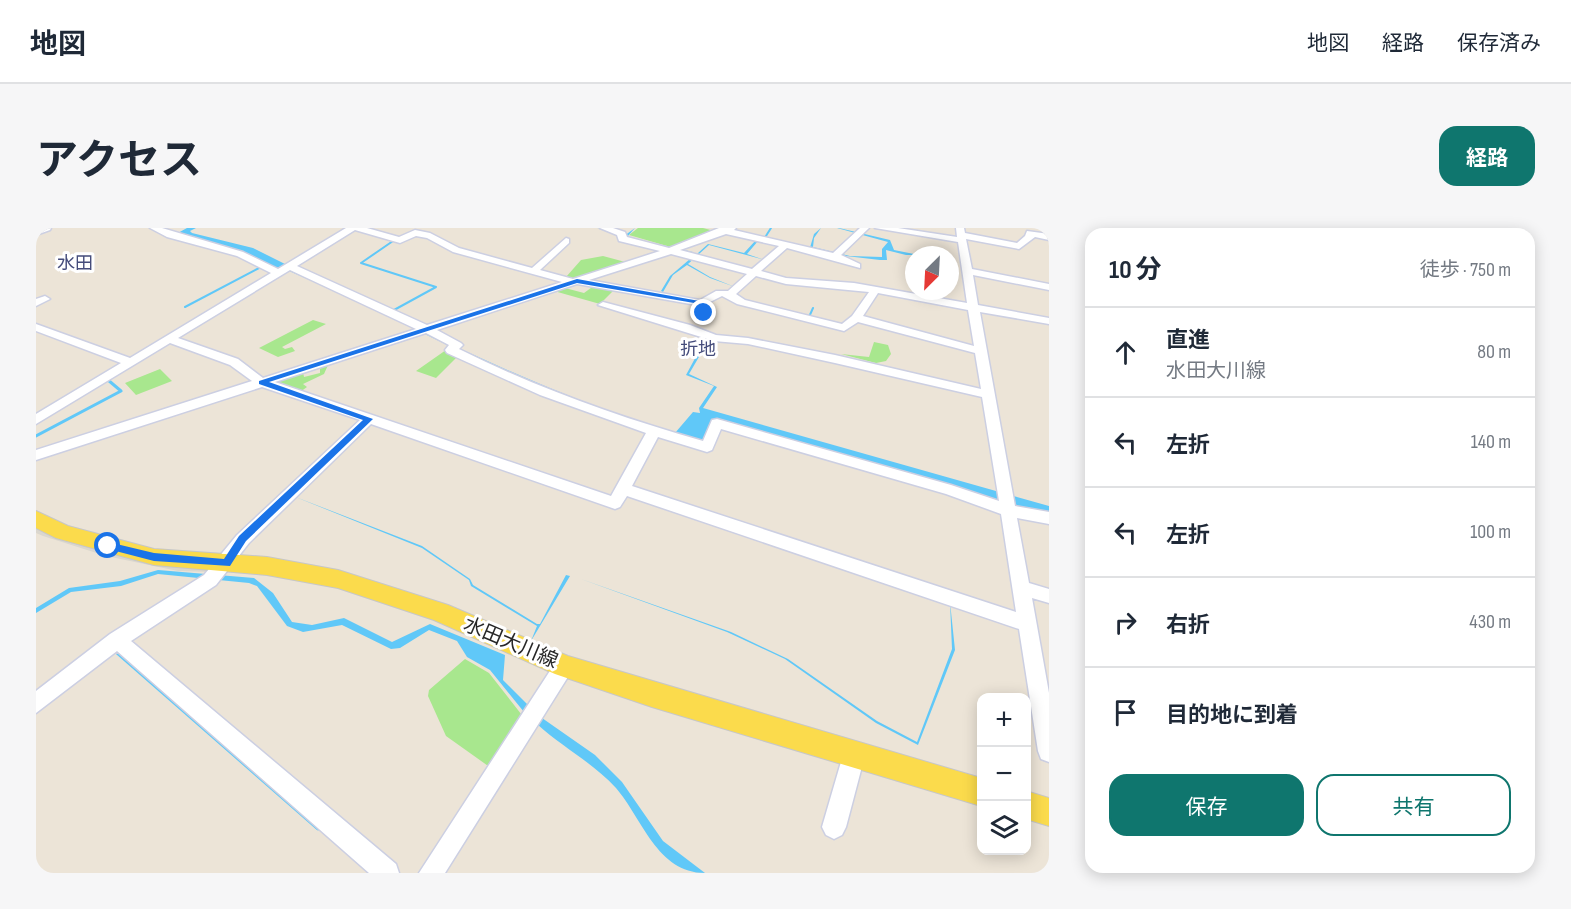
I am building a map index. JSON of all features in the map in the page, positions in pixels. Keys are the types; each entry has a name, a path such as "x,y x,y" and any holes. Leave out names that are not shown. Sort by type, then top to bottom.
{"main road":[{"name":"水田大川線","path":"36,519 63,532 217,573 300,571 338,579 440,612 564,666 652,695 977,791"},
{"path":"1031,807 1049,812"}],"street":[{"path":"36,232 46,228"},
{"path":"154,228 240,254 279,273"},
{"path":"169,234 182,228"},
{"path":"36,420 355,228 400,240 415,233 422,234 436,238 456,250 575,282 702,303 720,293 730,294 741,302 762,309 844,328 856,318 875,290"},
{"path":"604,228 622,234 622,239 786,281 875,290 1049,321"},
{"path":"835,256 865,228"},
{"path":"879,228 927,237 961,235 1019,246 1030,237 1029,231 1049,237"},
{"path":"1043,228 1049,229"},
{"path":"36,455 729,233 835,256 857,266"},
{"path":"961,235 1049,751"},
{"path":"535,270 566,243"},
{"path":"730,294 785,245"},
{"path":"824,254 824,262 828,266"},
{"path":"290,266 427,329 457,345 450,350 498,374 654,432 707,447 717,423 1008,504 1049,518"},
{"path":"967,271 1049,287"},
{"path":"36,296 45,299 36,303"},
{"path":"702,303 704,313 709,315"},
{"path":"603,305 686,327 714,338 748,341 835,359 988,395"},
{"path":"856,318 980,351"},
{"path":"36,327 130,362"},
{"path":"169,339 234,362 261,382 615,503 654,432"},
{"path":"36,703 117,640 217,573 243,539 369,419"},
{"path":"623,489 1026,623"},
{"path":"1020,587 1049,596"},
{"path":"117,640 384,872"},
{"path":"432,873 564,666"},
{"path":"834,827 854,755"}],"green space":[{"path":"638,228 703,228 718,232 674,248 629,235"},
{"path":"603,256 629,263 573,280 566,277 581,260"},
{"path":"595,285 616,288 600,304 554,291 565,288 584,293"},
{"path":"313,320 326,324 282,347 285,349 292,347 295,351 278,357 259,348"},
{"path":"874,342 888,345 891,354 886,361 876,363 841,354 869,357"},
{"path":"446,350 458,356 436,378 416,371"},
{"path":"328,365 324,374 303,384 307,387 300,392 274,383 303,372 304,377 320,373 320,366"},
{"path":"160,369 172,381 136,395 125,383"},
{"path":"465,659 489,673 525,719 491,768 446,736 428,696 429,690"}],"shaded area":[{"path":"36,528 64,539 211,568 213,572 178,571 106,556 43,536 36,533"}],"water":[{"path":"187,228 196,228 190,231 192,233 253,248 287,265 278,269 245,253 176,234"},
{"path":"821,228 814,238 813,247 850,256 882,257 882,249 888,242 837,228 839,228 890,240 894,250 905,252 905,255 886,250 887,260 880,260 812,252 846,264 758,241 747,254 765,260 709,245 688,264 710,277 735,287 710,278 687,265 673,275 663,292 661,291 670,276 697,253 695,252 698,253 708,244 744,253 756,240 729,233 809,251 814,234"},
{"path":"627,237 647,242 695,252 667,248"},
{"path":"290,269 528,379 625,417 675,433 693,412 700,413 699,408 714,386 686,375 706,338 710,338 689,374 717,387 703,408 1049,506 1049,515 1025,512 715,420 705,443 647,428 509,375 357,301 287,270"},
{"path":"293,496 422,546 470,579 473,585 537,624 540,624 566,575 570,576 531,641 537,626 471,586 469,580 422,548"},
{"path":"158,570 254,578 273,593 292,622 312,625 344,618 392,642 430,624 505,655 503,680 530,707 524,712 490,670 467,657 457,641 429,630 400,648 391,649 342,625 303,632 287,626 257,586 249,583 158,574 121,586 71,592 36,613 36,608 69,588 120,581"},
{"path":"581,579 731,632 788,659 877,721 917,742 952,649 950,602 955,650 918,745 876,723 785,659 727,632"},
{"path":"542,718 595,755 622,782 663,841 705,873 688,871 674,864 663,854 652,842 616,788 597,770 537,724"}],"waterway":[{"path":"764,239 771,228"},
{"path":"393,241 361,263 436,287 394,310"},
{"path":"185,307 261,267"},
{"path":"809,317 813,308"},
{"path":"36,436 121,391 108,380"},
{"path":"116,651 318,828"}],"district":[{"name":"水田","path":"75,263"},
{"name":"折地","path":"698,349"}],"route":[{"path":"108,546 154,557 226,563 243,539 369,419 261,382 577,281 702,303 704,313"}]}
